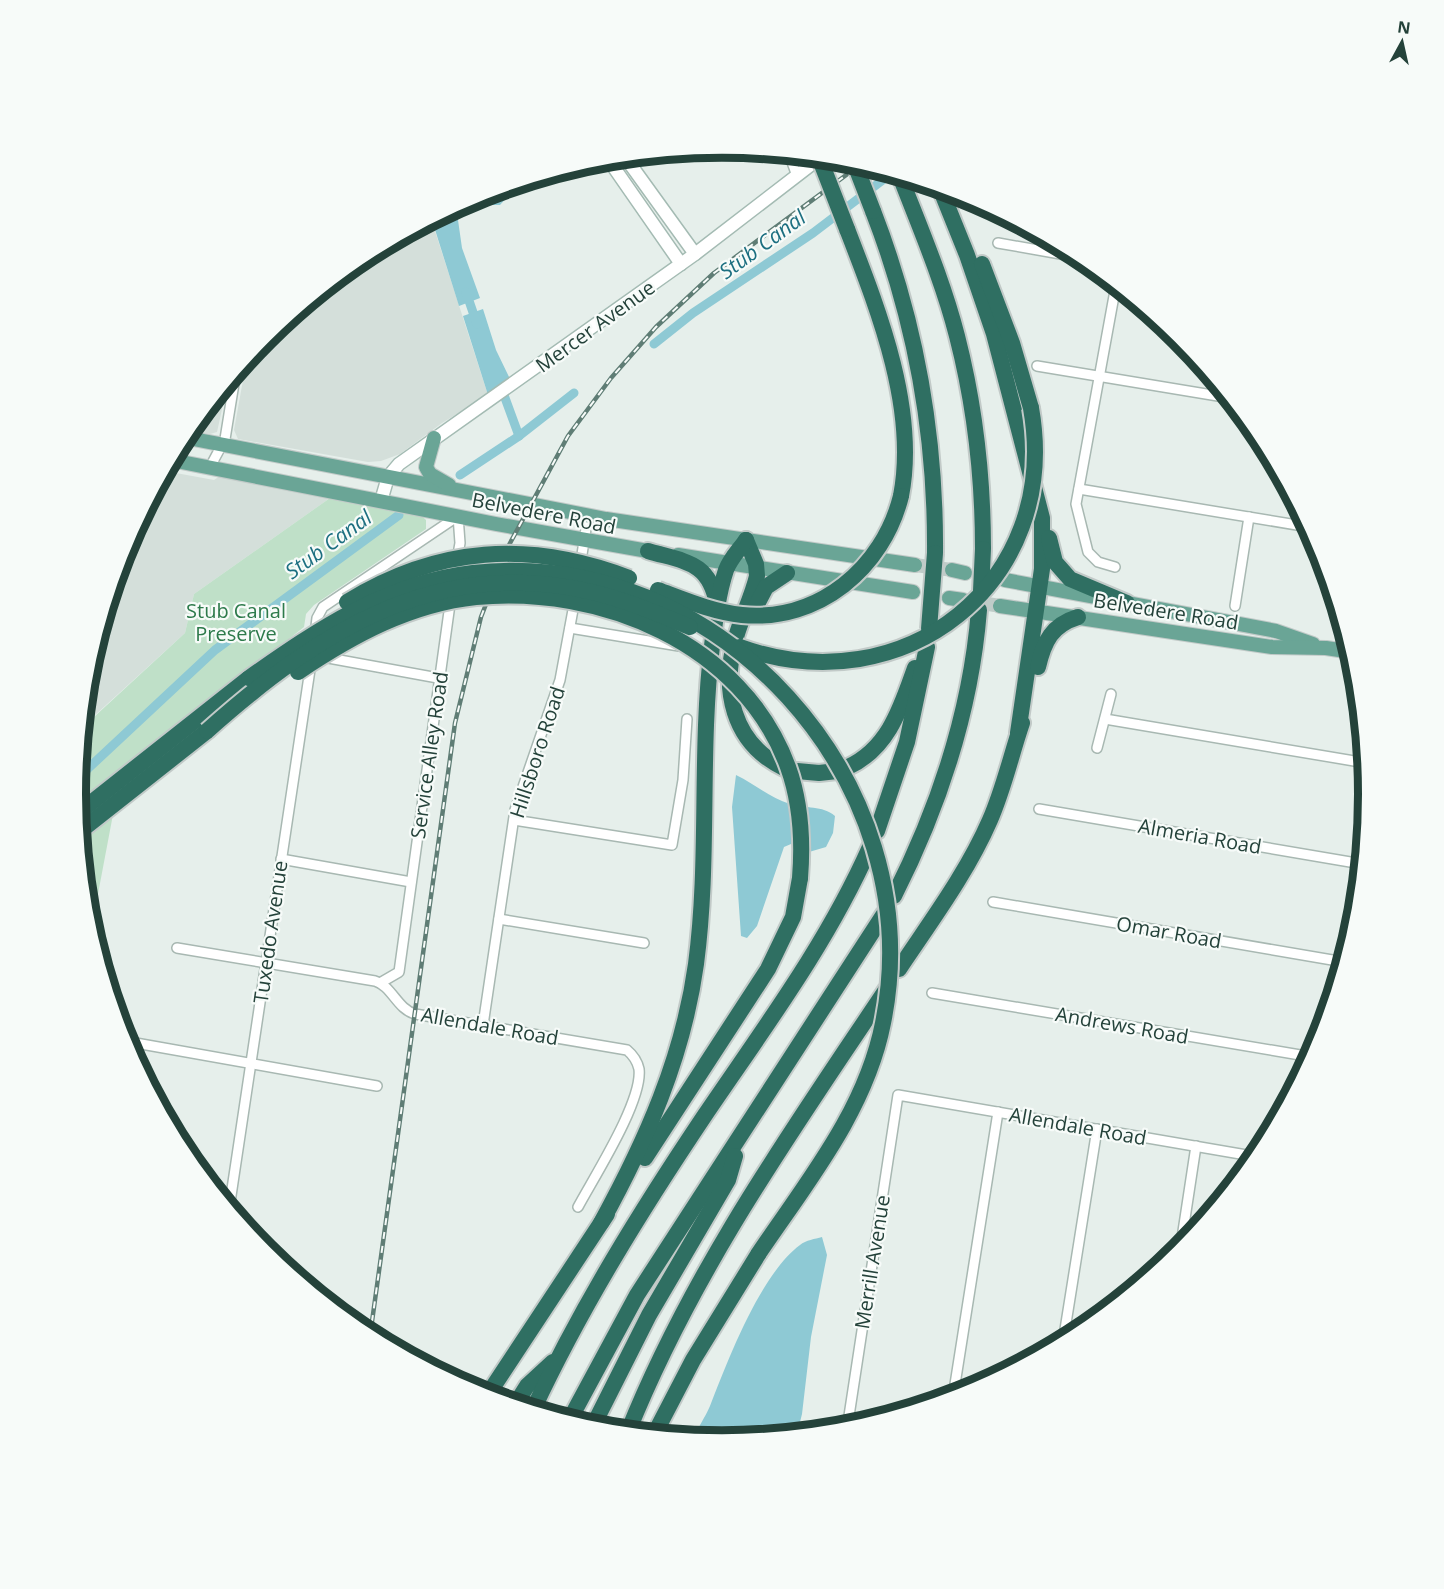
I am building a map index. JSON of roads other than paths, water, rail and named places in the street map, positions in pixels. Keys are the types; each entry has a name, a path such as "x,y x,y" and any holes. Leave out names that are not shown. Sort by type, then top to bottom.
{"highway":[{"path":"86,807 320,621 381,582 417,567 473,555 524,554 575,561 730,613 765,615 800,608 834,593 871,561 890,529 901,496 905,443 897,388 879,317 823,166"},
{"path":"858,173 897,278 920,368 933,459 935,553 927,639 907,742 877,831"},
{"path":"903,185 945,298 963,360 979,454 983,549 981,591"},
{"path":"944,198 967,255 994,334 1055,562 1065,576 1082,586 1126,603"},
{"path":"87,826 289,664 358,621 416,597 475,585 524,583 590,592 637,606 744,648 790,660 849,661 880,655 910,645 939,631 968,607 996,576 1012,551 1027,515 1035,475 1035,435 1031,408 1012,343 957,203"},
{"path":"1018,734 1044,541 1042,518"},
{"path":"746,540 757,568 754,588 730,660 729,693 736,718 759,751 791,769 819,773 842,769 873,752 891,728 927,639"},
{"path":"600,1223 627,1175 657,1111 676,1058 690,1003 701,916 707,696 717,608 729,563 746,540"},
{"path":"648,551 688,562 702,570 714,589 717,608"},
{"path":"249,678 336,619 393,592 430,581 471,573 524,571 599,580 670,606 737,650 789,698 833,757 850,787 868,828 885,896 890,969 879,1042 860,1093 830,1147 759,1253 693,1360 658,1428"},
{"path":"730,660 761,594 770,584 787,573"},
{"path":"207,731 360,633 414,611 454,601 495,596 552,598 588,604 625,615 676,639 722,670 748,697 775,736 793,781 801,831 800,879 793,917 768,969 492,1388"},
{"path":"894,896 921,839 945,776 962,715 976,641 979,610"},
{"path":"899,969 959,878 984,834 1004,785 1045,642 1056,627 1078,617"},
{"path":"537,1403 593,1292 663,1181 814,954 842,905 870,847"},
{"path":"573,1413 637,1295 739,1142 884,914"},
{"path":"631,1425 667,1346 720,1245 886,990"},
{"path":"597,1419 649,1315 728,1180 739,1142"},
{"path":"520,1398 527,1386 562,1353"}],"main road":[{"path":"434,438 426,460 427,470 458,491"},
{"name":"Belvedere Road","path":"194,439 588,516 915,565"},
{"name":"Belvedere Road","path":"180,462 584,540 913,592"},
{"name":"Belvedere Road","path":"1005,580 1276,631 1326,648"},
{"name":"Belvedere Road","path":"1000,606 1272,647 1342,650"}],"street":[{"path":"792,162 797,176"},
{"path":"631,164 695,254"},
{"name":"Mercer Avenue","path":"388,477 393,469 434,438 485,405 695,254 811,164"},
{"path":"614,167 681,264"},
{"path":"998,243 1057,253"},
{"path":"1114,294 1076,504 1088,552 1098,562 1115,567"},
{"path":"1037,366 1218,396"},
{"path":"210,467 222,444 233,388"},
{"path":"381,501 388,477"},
{"path":"1079,489 1298,525"},
{"name":"Tuxedo Avenue","path":"231,1199 317,618 323,606 458,516"},
{"name":"Service Alley Road","path":"380,983 399,972 438,678 460,547 458,516"},
{"name":"Hillsboro Road","path":"483,1025 514,820 560,680 588,516"},
{"path":"1235,606 1249,517"},
{"path":"570,628 684,647"},
{"path":"312,655 438,678"},
{"path":"1097,748 1111,694"},
{"path":"514,820 672,845 683,780 687,719"},
{"path":"1105,719 1357,762"},
{"name":"Almeria Road","path":"1039,809 1354,863"},
{"path":"281,859 411,882"},
{"name":"Omar Road","path":"993,902 1336,961"},
{"path":"499,919 644,943"},
{"path":"177,948 266,961 380,983"},
{"name":"Allendale Road","path":"380,983 409,1012 627,1050 635,1056 639,1070 632,1104 578,1207"},
{"name":"Andrews Road","path":"932,993 1302,1055"},
{"path":"136,1043 376,1086"},
{"name":"Allendale Road","path":"898,1095 1246,1155"},
{"name":"Merrill Avenue","path":"848,1419 898,1095"},
{"path":"955,1387 998,1112"},
{"path":"1066,1330 1097,1129"},
{"path":"1183,1234 1196,1146"}],"water":[{"path":"508,195 500,205 481,205"},
{"path":"457,216 462,248 480,298 459,306 434,227"},
{"path":"483,309 496,350 510,379 488,395 463,316"},
{"path":"736,775 783,801 796,806 825,810 835,816 833,833 826,847 809,852 791,844 784,847 757,926 747,938 741,936 732,807"},
{"path":"822,1237 827,1255 811,1337 799,1427 764,1430 697,1430 759,1297 785,1259 808,1241"}],"waterway":[{"name":"Stub Canal","path":"654,344 693,313 813,233 884,179"},
{"path":"466,292 477,324"},
{"path":"501,387 519,436"},
{"name":"Stub Canal","path":"460,475 519,436 574,393"},
{"name":"Stub Canal","path":"87,770 215,650 399,515"}],"tunnel":[{"path":"915,565 952,570"},
{"path":"965,600 1000,606"}],"railway":[{"path":"371,1326 455,723 481,617 509,545 568,436 611,378 656,327 714,273 851,171"}],"park label":[{"name":"Stub Canal Preserve","path":"236,622"}]}
